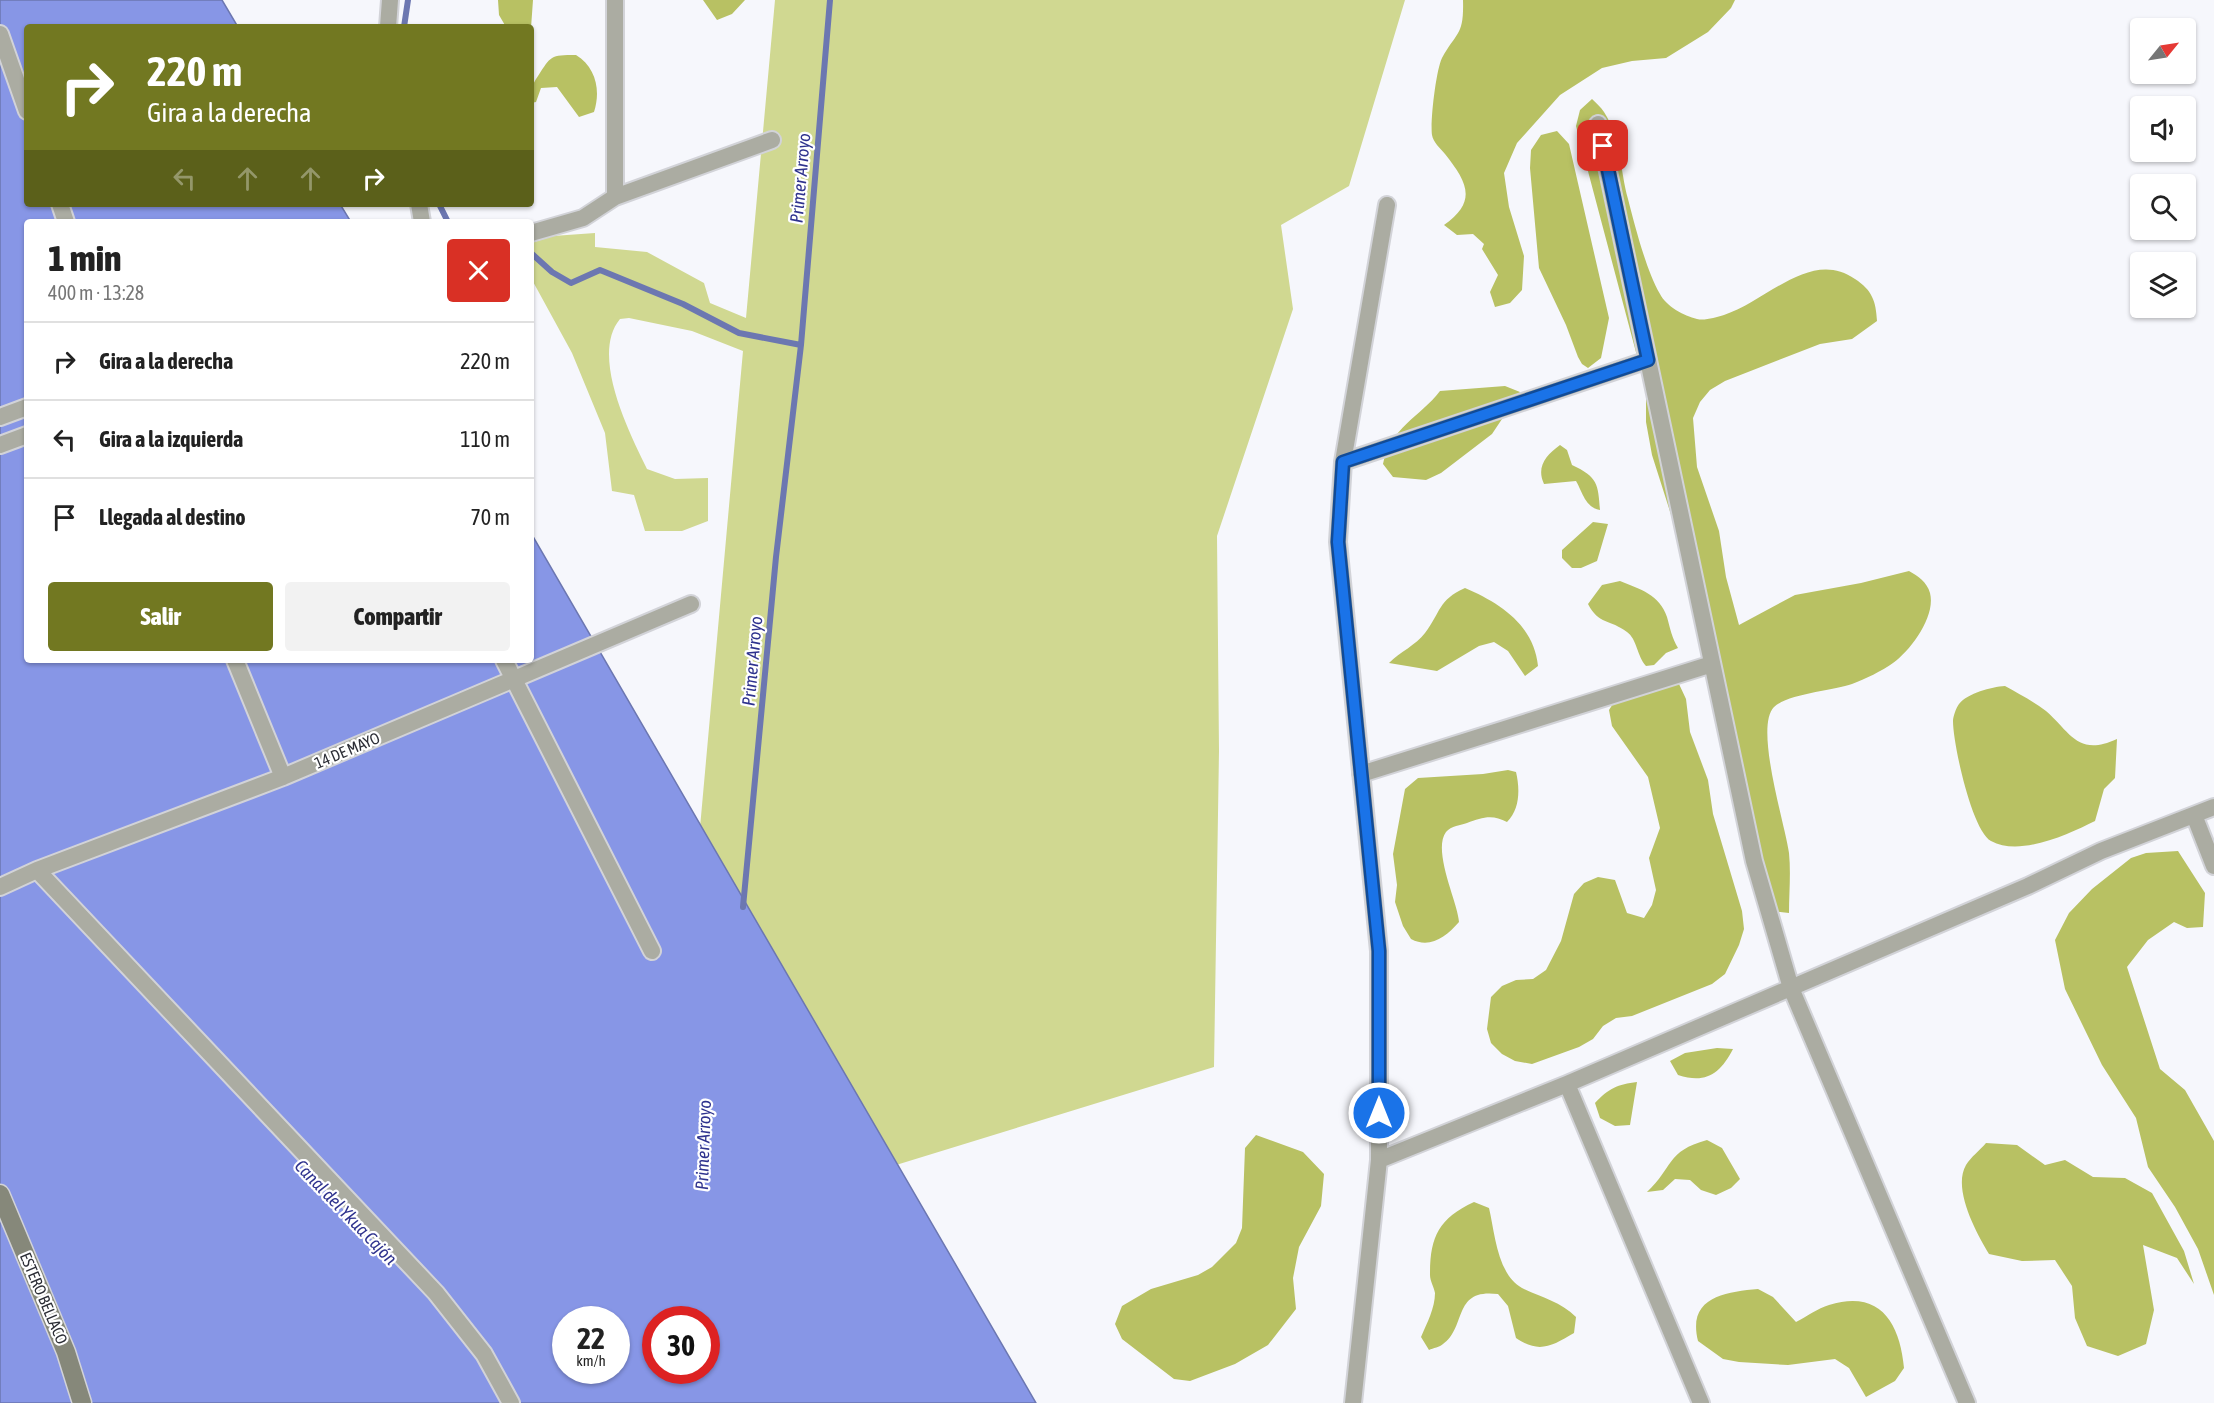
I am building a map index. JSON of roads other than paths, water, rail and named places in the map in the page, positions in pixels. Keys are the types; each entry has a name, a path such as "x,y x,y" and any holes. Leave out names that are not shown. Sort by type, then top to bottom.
{"street":[{"path":"388,24 390,0"},
{"path":"615,0 615,198"},
{"path":"0,34 24,102"},
{"path":"1598,124 1754,861 1791,988 1967,1403"},
{"path":"534,232 583,218 615,198 772,140"},
{"path":"1353,1403 1379,1160 1379,951 1338,542 1343,462 1386,205"},
{"path":"1343,462 1648,360"},
{"path":"0,417 24,408"},
{"path":"0,445 24,436"},
{"name":"14 DE MAYO","path":"0,887 37,870 283,777 691,604"},
{"path":"236,663 283,777"},
{"path":"505,663 652,951"},
{"path":"1361,774 1712,664"},
{"path":"1379,1160 1567,1084 2028,886 2100,851 2214,807"},
{"path":"2194,815 2214,866"},
{"path":"37,870 436,1293 484,1354 511,1403"},
{"path":"1567,1084 1701,1403"},
{"name":"ESTERO BELLACO","path":"0,1194 66,1352 82,1403"}],"water":[{"name":"Canal del Ykua Cajón","path":"0,0 222,0 236,24 24,24 24,207 342,207 349,219 24,219 24,663 534,663 534,538 1036,1403 0,1403"}],"waterway":[{"path":"404,24 408,0"},
{"name":"Primer Arroyo","path":"743,907 776,557 801,345 830,0"},
{"path":"440,207 446,219"},
{"path":"534,256 552,272 571,283 600,270 683,304 739,333 801,345"}]}
